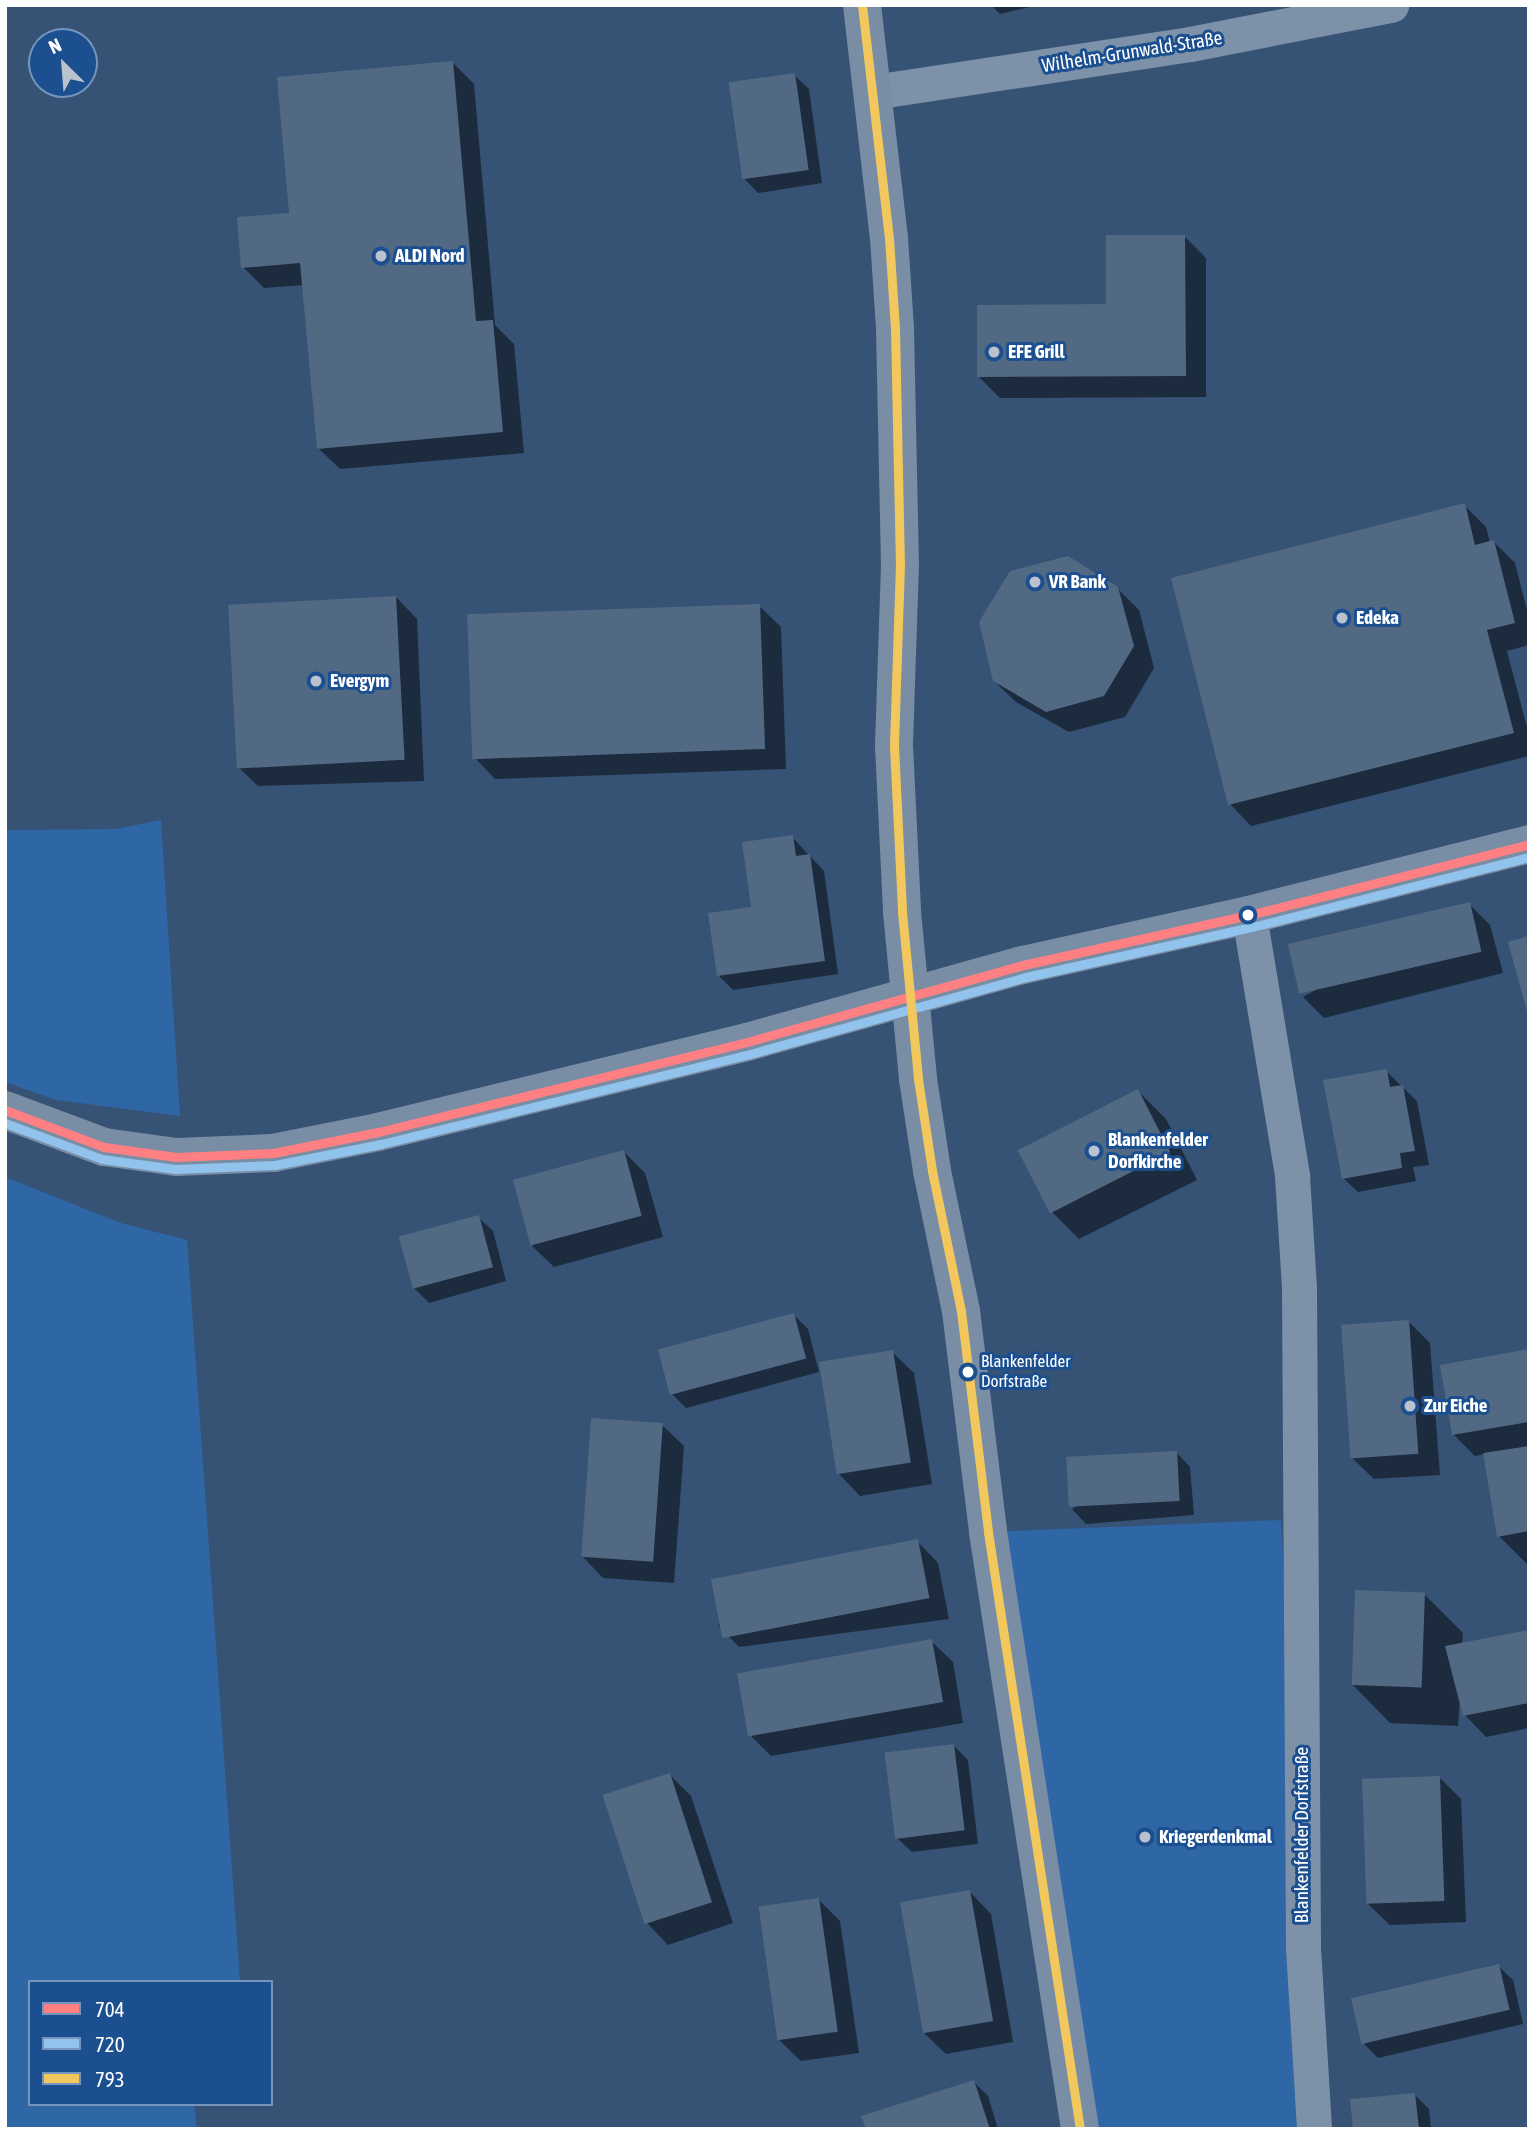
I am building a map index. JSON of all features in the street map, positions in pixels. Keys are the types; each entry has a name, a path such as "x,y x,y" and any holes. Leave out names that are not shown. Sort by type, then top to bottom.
{"main road":[{"path":"862,5 873,92 895,328 900,564 894,746 902,912 918,1079 961,1311 988,1532 1080,2129"},
{"path":"5,1110 104,1147 176,1157 273,1153 378,1132 747,1042 1023,965 1249,915 1529,844"}],"street":[{"name":"Wilhelm-Grunwald-Straße","path":"873,92 1190,44 1391,5"},
{"name":"Blankenfelder Dorfstraße","path":"1249,915 1292,1176 1299,1288 1303,1948 1314,2129"}],"shaded area":[{"path":"161,820 180,1116 56,1100 5,1082 5,830 116,829"},
{"path":"5,1177 121,1223 187,1240 240,1980 28,1980 28,2106 194,2106 197,2129 5,2129"},
{"path":"1281,1520 1314,2129 1080,2129 988,1532"}],"building":[{"path":"453,61 476,321 493,320 503,432 317,449 300,263 241,268 237,217 289,213 277,77"},
{"path":"795,73 809,170 742,179 729,82"},
{"path":"1106,235 1185,235 1186,376 977,377 977,305 1106,304"},
{"path":"1465,503 1475,545 1494,540 1515,623 1487,630 1514,733 1228,805 1171,578"},
{"path":"1068,556 1118,587 1134,646 1104,696 1046,712 993,681 979,622 1010,571"},
{"path":"396,596 405,760 237,769 228,605"},
{"path":"760,604 765,749 472,759 467,614"},
{"path":"793,835 796,856 810,854 825,961 717,976 708,913 751,907 742,842"},
{"path":"1470,902 1481,952 1299,994 1288,944"},
{"path":"1529,936 1529,1015 1528,1015 1508,942"},
{"path":"1387,1069 1390,1087 1403,1085 1415,1151 1400,1153 1402,1168 1342,1179 1323,1080"},
{"name":"Blankenfelder Dorfkirche","path":"1138,1089 1170,1152 1050,1214 1018,1150"},
{"path":"624,1150 642,1216 531,1245 513,1180"},
{"path":"479,1215 493,1267 413,1289 399,1236"},
{"path":"794,1313 806,1358 670,1395 658,1349"},
{"path":"1409,1320 1418,1454 1351,1458 1341,1325"},
{"path":"1529,1349 1529,1422 1452,1435 1440,1365"},
{"path":"893,1350 911,1463 837,1474 819,1362"},
{"path":"591,1418 663,1423 653,1562 581,1557"},
{"path":"1529,1446 1529,1531 1497,1537 1483,1453"},
{"path":"1177,1451 1180,1501 1069,1507 1066,1457"},
{"path":"918,1539 929,1598 722,1638 711,1579"},
{"path":"1355,1590 1425,1592 1422,1687 1352,1685"},
{"path":"1529,1630 1529,1703 1463,1716 1445,1646"},
{"path":"932,1639 943,1702 748,1736 737,1673"},
{"path":"954,1744 965,1830 895,1839 885,1753"},
{"path":"670,1773 712,1902 645,1924 602,1795"},
{"path":"1440,1776 1444,1901 1366,1904 1362,1779"},
{"path":"970,1890 993,2021 923,2033 900,1902"},
{"path":"819,1898 838,2032 777,2040 759,1906"},
{"path":"1499,1964 1510,2010 1361,2044 1351,1998"},
{"path":"974,2080 990,2129 866,2129 861,2116"},
{"path":"1415,2093 1419,2129 1353,2129 1350,2099"}],"transit line":[{"name":"793","path":"862,5 889,238 895,328 900,564 894,746 902,912 918,1079 932,1171 961,1311 988,1532 1080,2129"},
{"name":"704","path":"5,1110 104,1147 176,1157 273,1153 378,1132 747,1042 1023,965 1249,915 1529,844"},
{"name":"720","path":"5,1123 102,1159 175,1169 275,1165 381,1144 750,1054 1026,977 1252,927 1529,857"}],"place":[{"name":"ALDI Nord","path":"381,256"},
{"name":"EFE Grill","path":"994,352"},
{"name":"VR Bank","path":"1035,582"},
{"name":"Edeka","path":"1342,618"},
{"name":"Evergym","path":"316,681"},
{"name":"Blankenfelder Dorfkirche","path":"1094,1151"},
{"name":"Blankenfelder Dorfstraße","path":"968,1372"},
{"name":"Zur Eiche","path":"1410,1406"},
{"name":"Kriegerdenkmal","path":"1145,1837"}]}
